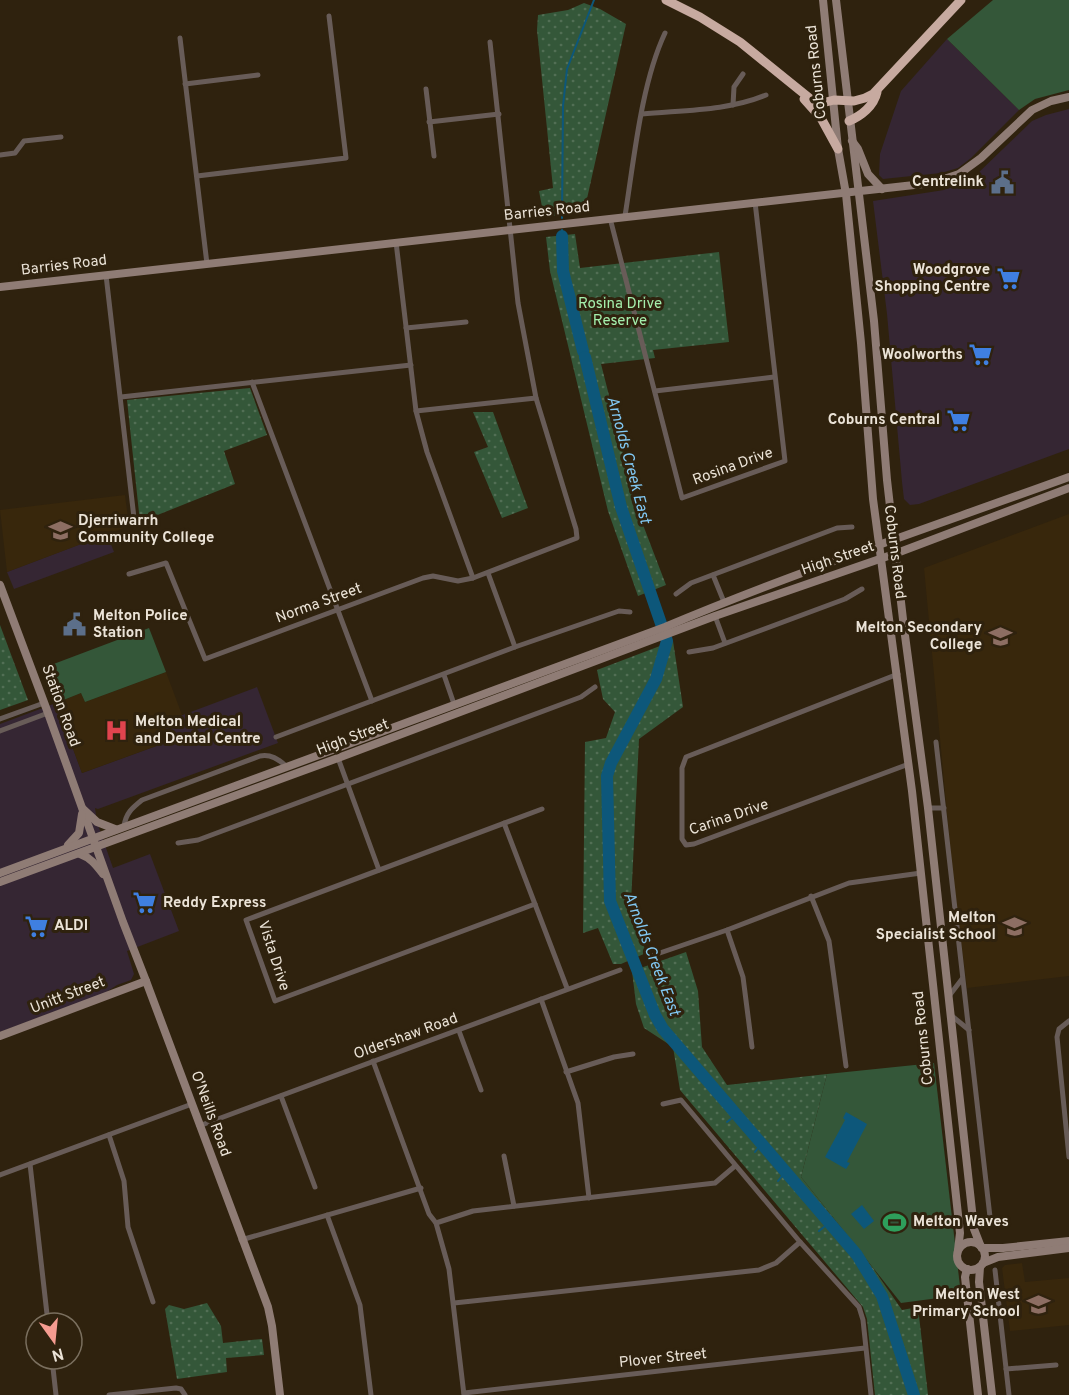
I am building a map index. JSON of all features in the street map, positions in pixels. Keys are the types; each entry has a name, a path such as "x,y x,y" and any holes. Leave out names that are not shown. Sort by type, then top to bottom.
{"highway":[{"path":"666,0 720,28 755,53 793,87 813,101 822,103 865,98 877,90 961,0"},
{"path":"793,87 820,118 838,149"},
{"path":"849,121 868,107 875,99 877,90"}],"street":[{"name":"Coburns Road","path":"823,0 838,149 846,194 880,559 909,765 960,1233 958,1250"},
{"name":"Coburns Road","path":"836,0 874,324 885,461 904,628 928,808 974,1228 981,1247"},
{"path":"197,176 346,158 329,16"},
{"path":"625,216 642,114 658,49 665,33"},
{"path":"180,38 207,264"},
{"path":"416,411 536,398 518,303 490,42"},
{"path":"733,105 734,87 743,74"},
{"path":"184,84 258,75"},
{"path":"426,89 434,156"},
{"path":"642,114 733,105 766,95"},
{"name":"Barries Road","path":"0,287 932,183 958,174 981,158 1032,110 1051,101 1069,97"},
{"path":"429,122 499,114"},
{"path":"0,155 15,153 24,141 61,137"},
{"path":"851,140 858,149 868,174 882,189"},
{"name":"Rosina Drive","path":"610,218 682,498 785,461 755,202"},
{"path":"396,242 416,411 426,452 473,578"},
{"path":"106,275 134,518"},
{"path":"406,328 466,322"},
{"path":"859,324 874,324"},
{"path":"121,397 411,365"},
{"path":"655,391 774,377"},
{"path":"252,382 372,702"},
{"name":"Norma Street","path":"129,574 166,563 204,658 423,578 433,576 458,580 473,578 577,538 536,398"},
{"name":"High Street","path":"667,630 712,606 1069,477"},
{"name":"High Street","path":"0,873 286,766 456,708 667,630 728,612 897,553 1069,488"},
{"name":"High Street","path":"676,594 685,586 713,575 837,528 852,527"},
{"path":"488,573 515,647"},
{"path":"713,575 728,612"},
{"name":"Station Road","path":"0,585 96,848"},
{"path":"689,652 701,651 725,643 845,599 862,589"},
{"path":"712,606 725,643"},
{"name":"High Street","path":"276,737 515,647 619,611 630,612"},
{"name":"Carina Drive","path":"898,674 686,757 682,768 682,839 686,846 694,844 909,765"},
{"path":"444,675 456,708"},
{"path":"178,843 198,840 348,785 581,697 595,687"},
{"path":"0,719 44,703"},
{"name":"High Street","path":"0,882 338,758 456,708"},
{"path":"0,731 48,713"},
{"path":"936,742 990,1217"},
{"path":"336,749 379,870"},
{"path":"82,808 97,822 120,827 131,809 142,800 260,756 267,755 276,758 286,766"},
{"path":"62,850 79,833 82,808"},
{"path":"928,808 944,808"},
{"name":"Vista Drive","path":"535,903 275,1001 246,920 542,809"},
{"path":"504,823 567,988"},
{"name":"O'Neills Road","path":"96,848 268,1307 280,1395"},
{"path":"80,854 96,865 109,883"},
{"path":"651,956 858,880 935,872"},
{"path":"811,896 828,941 846,1066"},
{"path":"727,930 744,977 752,1047"},
{"name":"Oldershaw Road","path":"200,1126 620,970"},
{"name":"Coburns Road","path":"949,996 963,977"},
{"name":"Unitt Street","path":"0,1036 146,981"},
{"path":"541,999 578,1103 590,1198"},
{"name":"Coburns Road","path":"951,1016 969,1030"},
{"path":"1069,1021 1059,1029 1057,1038 1069,1157"},
{"path":"459,1031 481,1090"},
{"path":"566,1072 614,1057 633,1054"},
{"path":"373,1061 429,1214 436,1223 449,1269 464,1394"},
{"path":"943,1083 958,1081"},
{"path":"281,1096 315,1187"},
{"path":"663,1104 681,1100 800,1242 859,1307 863,1320 871,1395"},
{"path":"0,1175 192,1104"},
{"path":"109,1135 124,1180 128,1227 153,1302"},
{"path":"504,1156 514,1206"},
{"path":"30,1164 47,1311"},
{"path":"436,1223 473,1211 715,1183 735,1166"},
{"path":"241,1240 421,1188"},
{"path":"327,1215 360,1305 371,1395"},
{"path":"1069,1241 1003,1248 981,1247 969,1242 958,1250 957,1259 962,1267 976,1269 998,1257 1069,1248"},
{"path":"454,1303 759,1270 776,1263 800,1242"},
{"path":"981,1247 985,1255 979,1282 992,1395"},
{"path":"966,1269 978,1395"},
{"path":"995,1270 1009,1395"},
{"name":"Plover Street","path":"464,1394 865,1348"},
{"path":"1006,1369 1056,1365"},
{"path":"53,1371 56,1395"},
{"path":"109,1395 176,1388 181,1389 185,1395"}],"shaded area":[{"path":"947,39 1019,110 958,168 941,173 883,179 879,175 880,154 901,91"},
{"path":"1069,109 1069,449 919,504 910,505 904,499 887,314 873,201 944,190 975,176 1032,121"},
{"name":"Djerriwarrh Community College","path":"125,495 129,526 7,572 0,510"},
{"name":"Melton Secondary College","path":"1069,514 1069,976 967,988 953,877 924,568"},
{"path":"107,534 114,552 14,589 7,572"},
{"name":"Melton Medical and Dental Centre","path":"166,672 182,715 164,722 170,741 82,773 56,703 81,693 85,702"},
{"path":"257,687 278,743 98,809 95,808 97,822 113,868 150,854 179,931 127,951 134,974 131,980 105,993 0,1032 0,724 56,703 82,773 170,741 164,722"},
{"name":"Melton West Primary School","path":"1022,1263 1025,1282 1069,1278 1069,1325 1010,1331 1002,1268 1005,1265"}],"green space":[{"path":"993,0 1069,0 1069,90 1035,99 1019,110 947,39"},
{"path":"584,3 626,24 584,212 544,217 539,191 553,188 537,30 538,15 568,10"},
{"name":"Rosina Drive Reserve","path":"575,234 580,268 719,252 729,342 653,350 655,358 601,364 640,517 666,585 638,596 608,511 550,271 546,237"},
{"path":"250,388 267,435 224,451 235,484 140,522 127,400"},
{"path":"473,412 493,412 528,508 502,518 474,452 488,447"},
{"path":"0,625 28,700 0,710"},
{"path":"149,628 166,672 85,702 81,693 56,703 43,668"},
{"path":"673,641 683,707 639,739 631,903 646,953 621,964 613,964 598,928 583,933 585,742 606,738 615,712 603,699 597,670"},
{"path":"686,952 698,991 702,1047 727,1085 827,1074 801,1177 873,1268 902,1310 918,1307 928,1395 875,1395 867,1319 863,1307 680,1090 673,1047 644,1028 636,1004 632,971"},
{"name":"Melton Waves","path":"934,1063 961,1295 901,1303 801,1177 827,1074"},
{"path":"207,1303 221,1326 223,1343 262,1339 264,1355 226,1358 227,1372 177,1379 165,1309 169,1305 184,1309"}],"water":[{"path":"846,1112 867,1124 847,1162 850,1163 846,1169 825,1157 845,1120 843,1118"},
{"path":"862,1205 874,1221 864,1229 851,1214"}],"waterway":[{"name":"Arnolds Creek East","path":"562,218 563,106 567,69 594,0"},
{"name":"Arnolds Creek East","path":"562,230 562,236"},
{"name":"Arnolds Creek East","path":"562,236 563,271 583,351"},
{"name":"Arnolds Creek East","path":"585,357 621,507 667,641 656,679 611,763 607,776 610,901 655,1015 663,1029 857,1255 882,1296 914,1395"},
{"path":"727,1122 737,1114"},
{"path":"755,1152 762,1143"},
{"path":"778,1181 786,1171"},
{"name":"Arnolds Creek East","path":"792,1178 800,1181"},
{"path":"819,1231 830,1222"}],"place":[{"name":"Centrelink","path":"1002,182"},
{"name":"Woodgrove Shopping Centre","path":"1008,279"},
{"name":"Woolworths","path":"981,355"},
{"name":"Coburns Central","path":"958,420"},
{"name":"Djerriwarrh Community College","path":"60,530"},
{"name":"Melton Police Station","path":"75,625"},
{"name":"Melton Secondary College","path":"1000,637"},
{"name":"Melton Medical and Dental Centre","path":"117,731"},
{"name":"Reddy Express","path":"145,903"},
{"name":"ALDI","path":"36,926"},
{"name":"Melton Specialist School","path":"1014,927"},
{"name":"Melton Waves","path":"895,1222"},
{"name":"Melton West Primary School","path":"1038,1304"}]}
